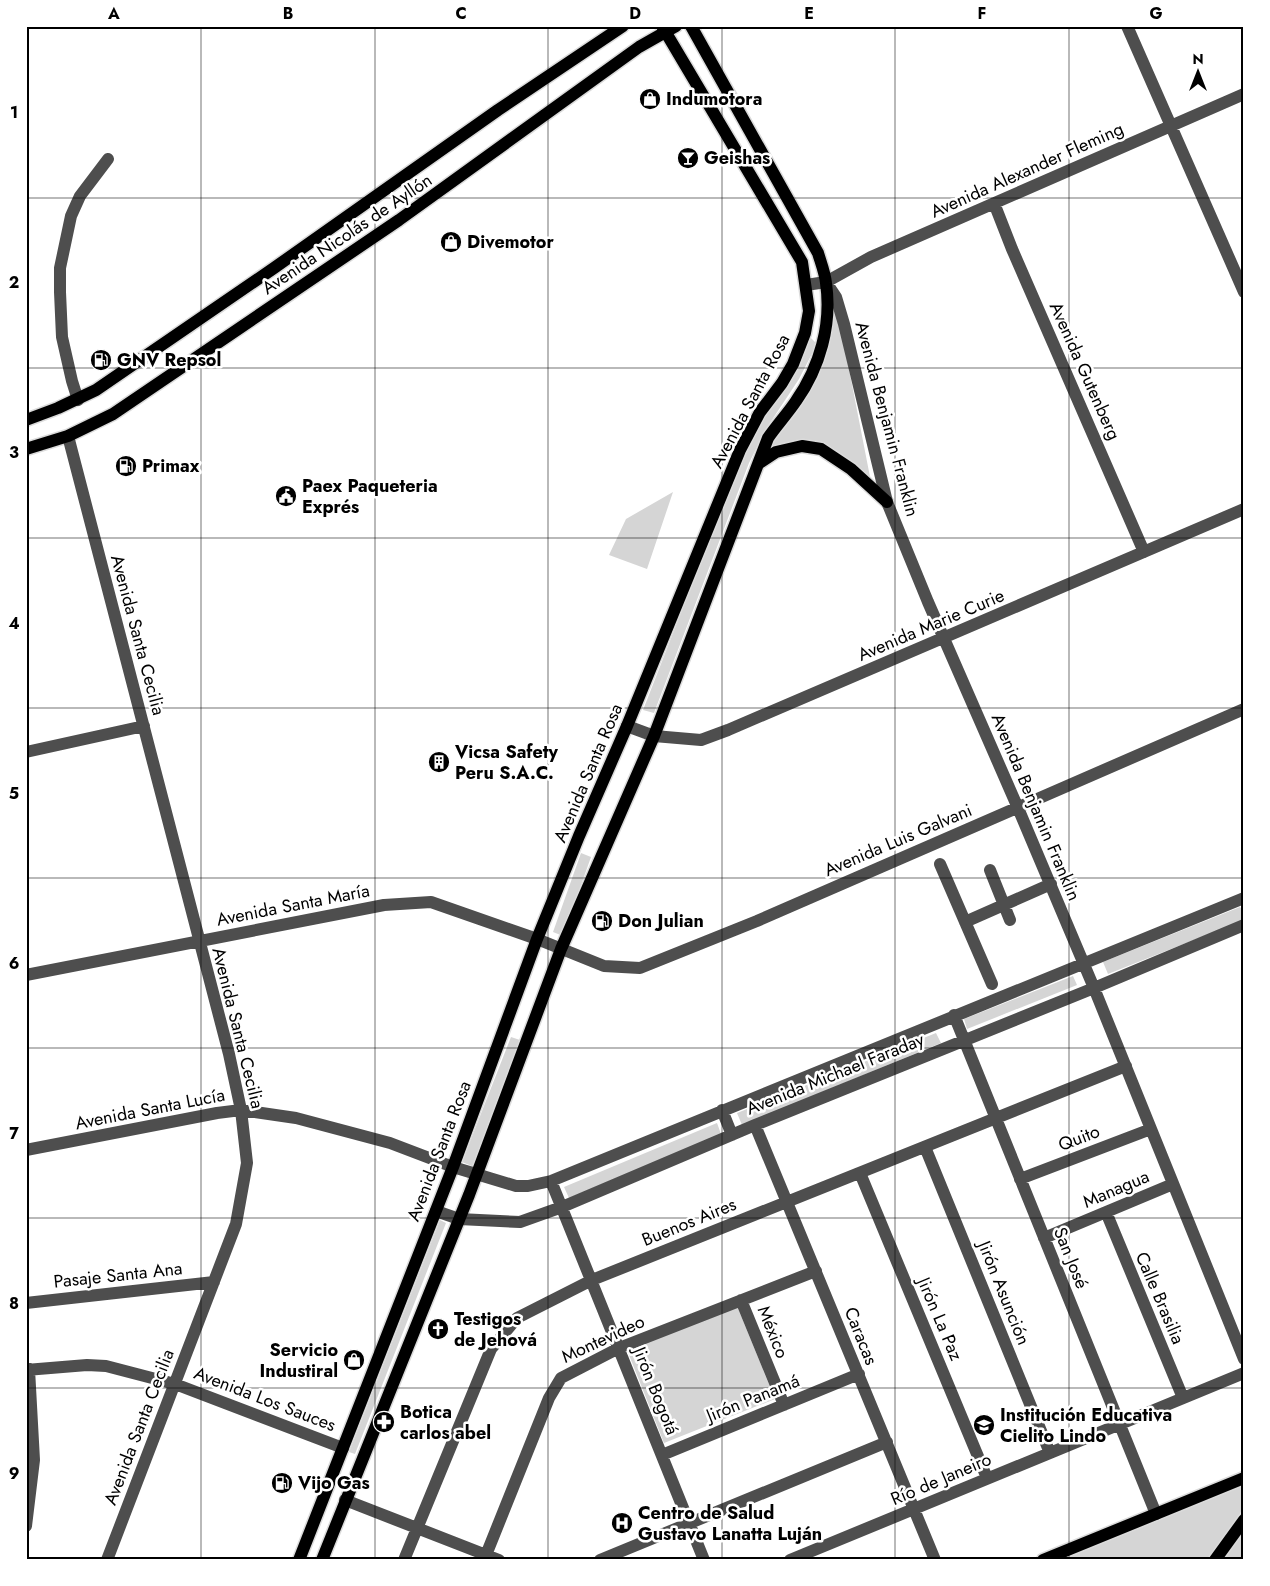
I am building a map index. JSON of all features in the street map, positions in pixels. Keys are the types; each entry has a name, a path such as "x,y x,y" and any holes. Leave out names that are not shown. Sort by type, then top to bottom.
{"main road":[{"name":"Avenida Nicolás de Ayllón","path":"26,420 78,400 96,390 498,110 623,26"},
{"name":"Avenida Santa Rosa","path":"322,1560 459,1220 562,949 654,736 768,438 806,386 822,349 828,315 826,282 818,253 690,26"},
{"name":"Avenida Nicolás de Ayllón","path":"26,450 68,436 113,414 400,220 668,28"},
{"name":"Avenida Santa Rosa","path":"299,1560 453,1167 537,939 740,450 760,412 782,383 793,364 805,333 808,311 802,262 668,28"},
{"path":"758,464 776,452 802,446 822,449 851,469 887,502"},
{"path":"1043,1560 1244,1478"},
{"path":"1215,1560 1244,1520"}],"street":[{"path":"1127,26 1244,292"},
{"name":"Avenida Alexander Fleming","path":"826,282 871,257 1244,94"},
{"path":"78,400 62,337 60,268 71,216 80,196 108,159"},
{"name":"Avenida Gutenberg","path":"994,203 1012,249 1144,552"},
{"path":"806,285 826,282"},
{"name":"Avenida Benjamin Franklin","path":"826,282 836,297 844,324 887,502 1094,988 1244,1359"},
{"name":"Avenida Santa Cecilia","path":"68,436 229,1054 241,1110 247,1163 236,1224 108,1560"},
{"name":"Avenida Marie Curie","path":"627,726 654,736 700,740 728,730 1244,509"},
{"name":"Avenida Luis Galvani","path":"562,949 604,966 640,968 757,921 1244,709"},
{"path":"26,752 144,726"},
{"path":"940,864 992,984"},
{"path":"990,870 1010,920"},
{"path":"965,922 1050,884"},
{"name":"Avenida Michael Faraday","path":"453,1167 516,1186 528,1186 551,1181 1244,898"},
{"name":"Avenida Santa María","path":"26,975 384,905 416,902 432,902 562,949"},
{"name":"Avenida Michael Faraday","path":"436,1211 459,1220 520,1222 562,1207 755,1125 1094,988 1244,925"},
{"name":"San José","path":"954,1015 1156,1514"},
{"name":"Buenos Aires","path":"404,1560 490,1349 517,1318 592,1280 1126,1066"},
{"name":"Avenida Santa Lucía","path":"26,1150 241,1110 296,1118 390,1144 453,1167"},
{"path":"722,1110 732,1135"},
{"name":"Caracas","path":"755,1125 935,1560"},
{"name":"Quito","path":"1020,1179 1151,1129"},
{"name":"Jirón Asunción","path":"925,1147 1050,1453"},
{"name":"Jirón La Paz","path":"860,1173 987,1478"},
{"name":"Jirón Bogotá","path":"551,1181 704,1560"},
{"name":"Managua","path":"1044,1238 1173,1184"},
{"name":"Calle Brasilia","path":"1106,1212 1183,1398"},
{"name":"Montevideo","path":"485,1557 549,1398 561,1378 620,1348 816,1271"},
{"name":"Pasaje Santa Ana","path":"26,1303 214,1282"},
{"name":"México","path":"741,1300 784,1405"},
{"name":"Avenida Los Sauces","path":"28,1369 97,1365 175,1384 343,1448"},
{"path":"26,1526 34,1460 28,1369"},
{"name":"Río de Janeiro","path":"790,1560 1244,1373"},
{"name":"Jirón Panamá","path":"662,1454 858,1374"},
{"path":"600,1560 887,1442"},
{"path":"345,1500 485,1557 499,1560"}],"shaded area":[{"path":"831,303 841,328 871,482 825,446 761,460 810,387"},
{"path":"810,337 817,344 799,379 766,429 749,463 654,713 643,710 749,438 796,372"},
{"path":"673,492 647,569 609,555 626,519"},
{"path":"581,853 591,857 563,936 553,932"},
{"path":"1240,907 1244,912 1244,920 1108,974 1103,962"},
{"path":"1073,976 1077,985 967,1029 964,1019"},
{"path":"936,1033 941,1043 742,1125 737,1113"},
{"path":"511,1037 523,1041 474,1167 462,1162"},
{"path":"717,1123 721,1134 569,1198 564,1187"},
{"path":"440,1220 446,1223 355,1454 349,1452"},
{"path":"737,1306 775,1399 664,1443 627,1350"},
{"path":"1244,1482 1244,1508 1207,1560 1055,1560"},
{"path":"1244,1528 1244,1560 1221,1560"}],"place":[{"name":"Indumotora","path":"650,99"},
{"name":"Geishas","path":"688,158"},
{"name":"Divemotor","path":"451,242"},
{"name":"GNV Repsol","path":"101,360"},
{"name":"Primax","path":"126,466"},
{"name":"Paex Paqueteria Exprés","path":"286,496"},
{"name":"Vicsa Safety Peru S.A.C.","path":"439,762"},
{"name":"Don Julian","path":"602,921"},
{"name":"Testigos de Jehová","path":"438,1329"},
{"name":"Servicio Industiral","path":"354,1360"},
{"name":"Botica carlos abel","path":"384,1422"},
{"name":"Institución Educativa Cielito Lindo","path":"984,1425"},
{"name":"Vijo Gas","path":"282,1483"},
{"name":"Centro de Salud Gustavo Lanatta Luján","path":"622,1523"}]}
